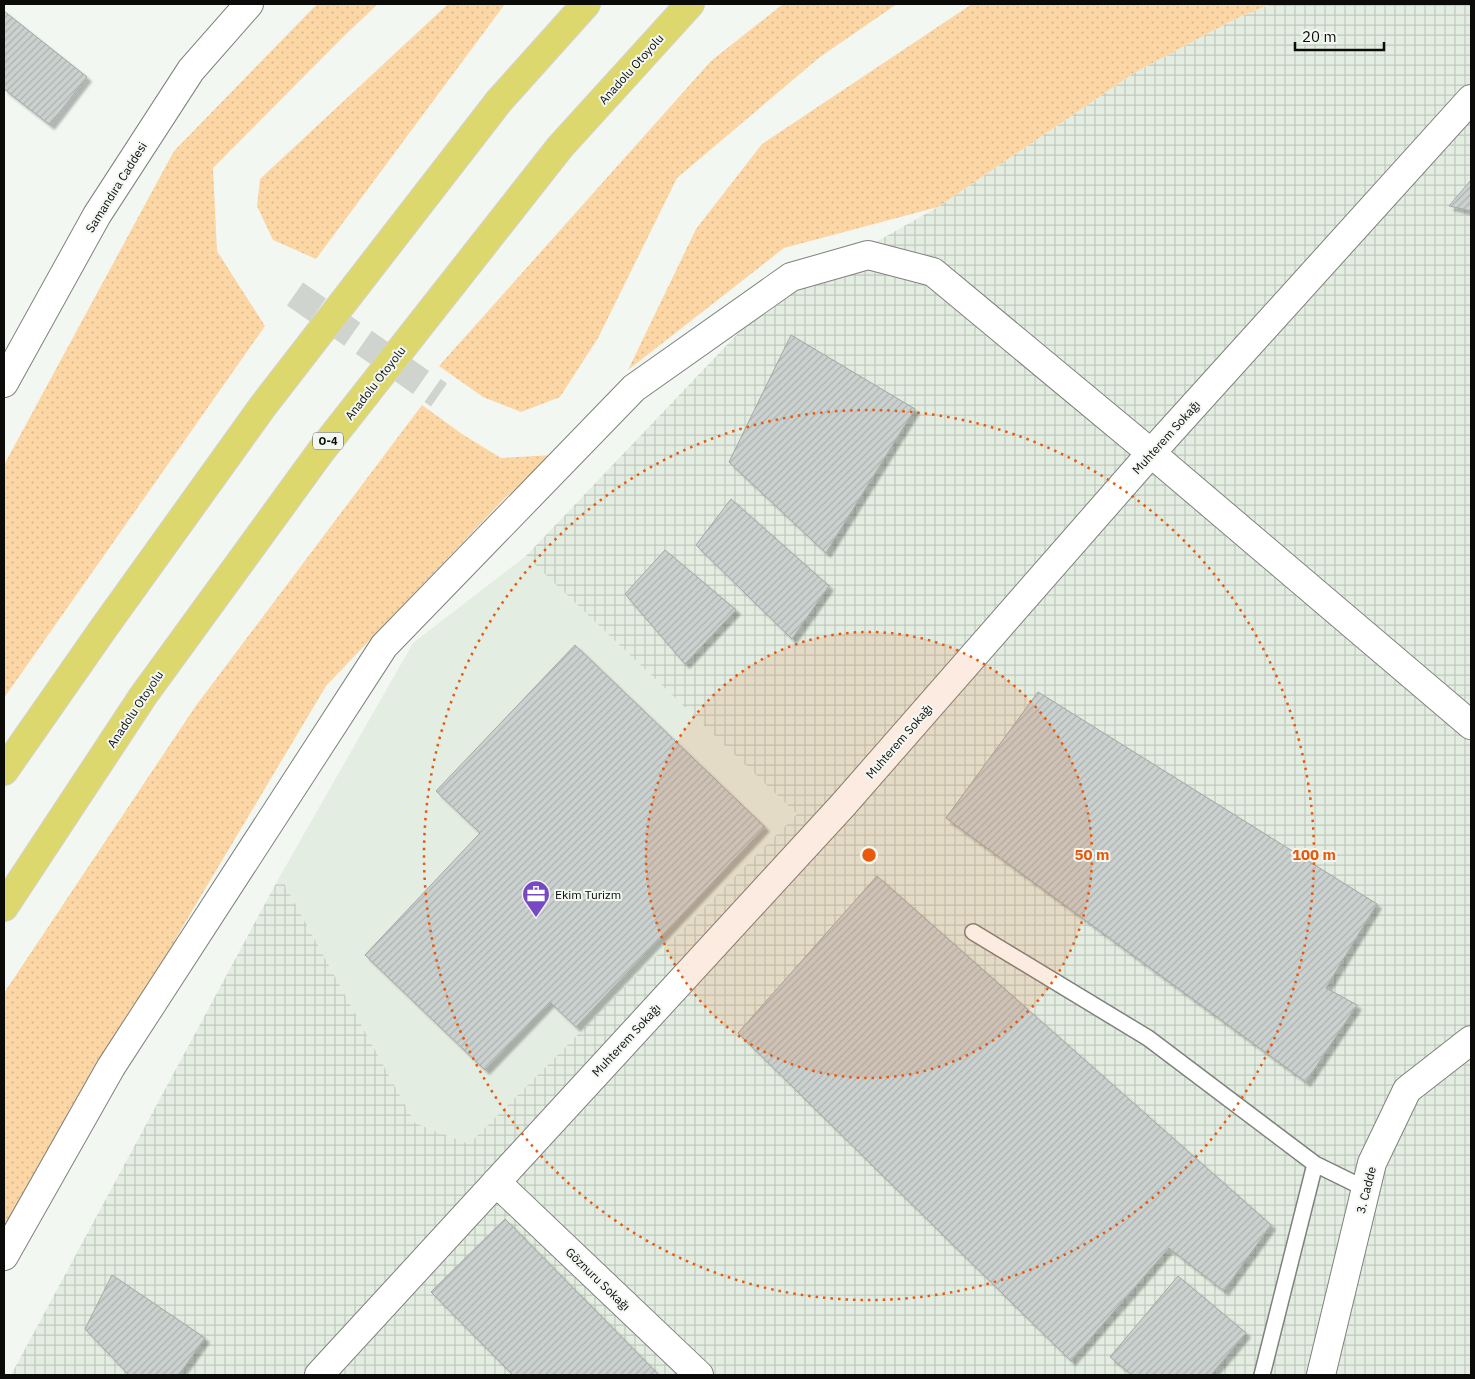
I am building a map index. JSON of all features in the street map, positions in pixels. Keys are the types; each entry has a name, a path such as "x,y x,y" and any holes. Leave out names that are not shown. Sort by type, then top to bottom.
{"highway":[{"path":"4,771 263,406 499,101 586,4"},
{"name":"Anadolu Otoyolu","path":"4,907 143,696 321,451 560,147 690,4"}],"street":[{"name":"Samandıra Caddesi","path":"4,383 97,215 128,167 191,70 249,4"},
{"name":"Muhterem Sokağı","path":"319,1375 843,805 1152,453 1471,99"},
{"path":"4,1256 111,1067 384,646 634,388 791,277 868,255 933,272 1152,453 1471,725"},
{"name":"3. Cadde","path":"1321,1375 1372,1163 1407,1090 1471,1040"},
{"name":"Göznuru Sokağı","path":"496,1182 699,1375"}],"lane":[{"path":"974,932 1148,1038 1315,1164 1366,1189"},
{"path":"1262,1375 1315,1164"}],"shaded area":[{"path":"317,4 378,4 213,168 217,251 265,326 4,698 4,465 174,151"},
{"path":"448,4 505,4 316,259 273,240 257,206 260,179"},
{"path":"783,4 897,4 820,57 677,178 598,338 560,397 521,412 483,397 439,366 711,61"},
{"path":"972,4 1271,4 1235,19 1134,73 938,207 784,248 628,370 696,229 762,144"},
{"path":"1271,4 1471,4 1471,1375 11,1375 280,876 415,1123 469,1144 797,814 526,556 766,304 938,207 1134,73 1235,19"},
{"path":"422,405 462,434 501,458 554,455 504,499 326,686 189,916 4,1237 4,993 195,707"},
{"path":"526,556 797,814 469,1144 415,1123 280,876 413,643"}],"building":[{"path":"4,11 87,77 50,125 4,89"},
{"path":"1471,180 1471,211 1449,206"},
{"path":"791,335 915,409 826,553 729,462"},
{"path":"731,499 829,586 792,639 696,545"},
{"path":"665,550 736,610 685,664 625,594"},
{"path":"575,645 765,827 576,1027 550,1002 485,1070 365,955 480,833 436,791"},
{"path":"1038,692 1377,904 1326,988 1357,1005 1306,1082 946,818"},
{"path":"877,876 1271,1225 1224,1291 1169,1248 1071,1361 738,1033"},
{"path":"505,1219 659,1375 513,1375 431,1292"},
{"path":"112,1275 205,1338 179,1375 129,1375 85,1329"},
{"path":"1178,1276 1246,1333 1211,1375 1132,1375 1110,1357"}],"tunnel":[{"path":"295,294 439,395"}],"place":[{"name":"Ekim Turizm","path":"536,918"}]}
